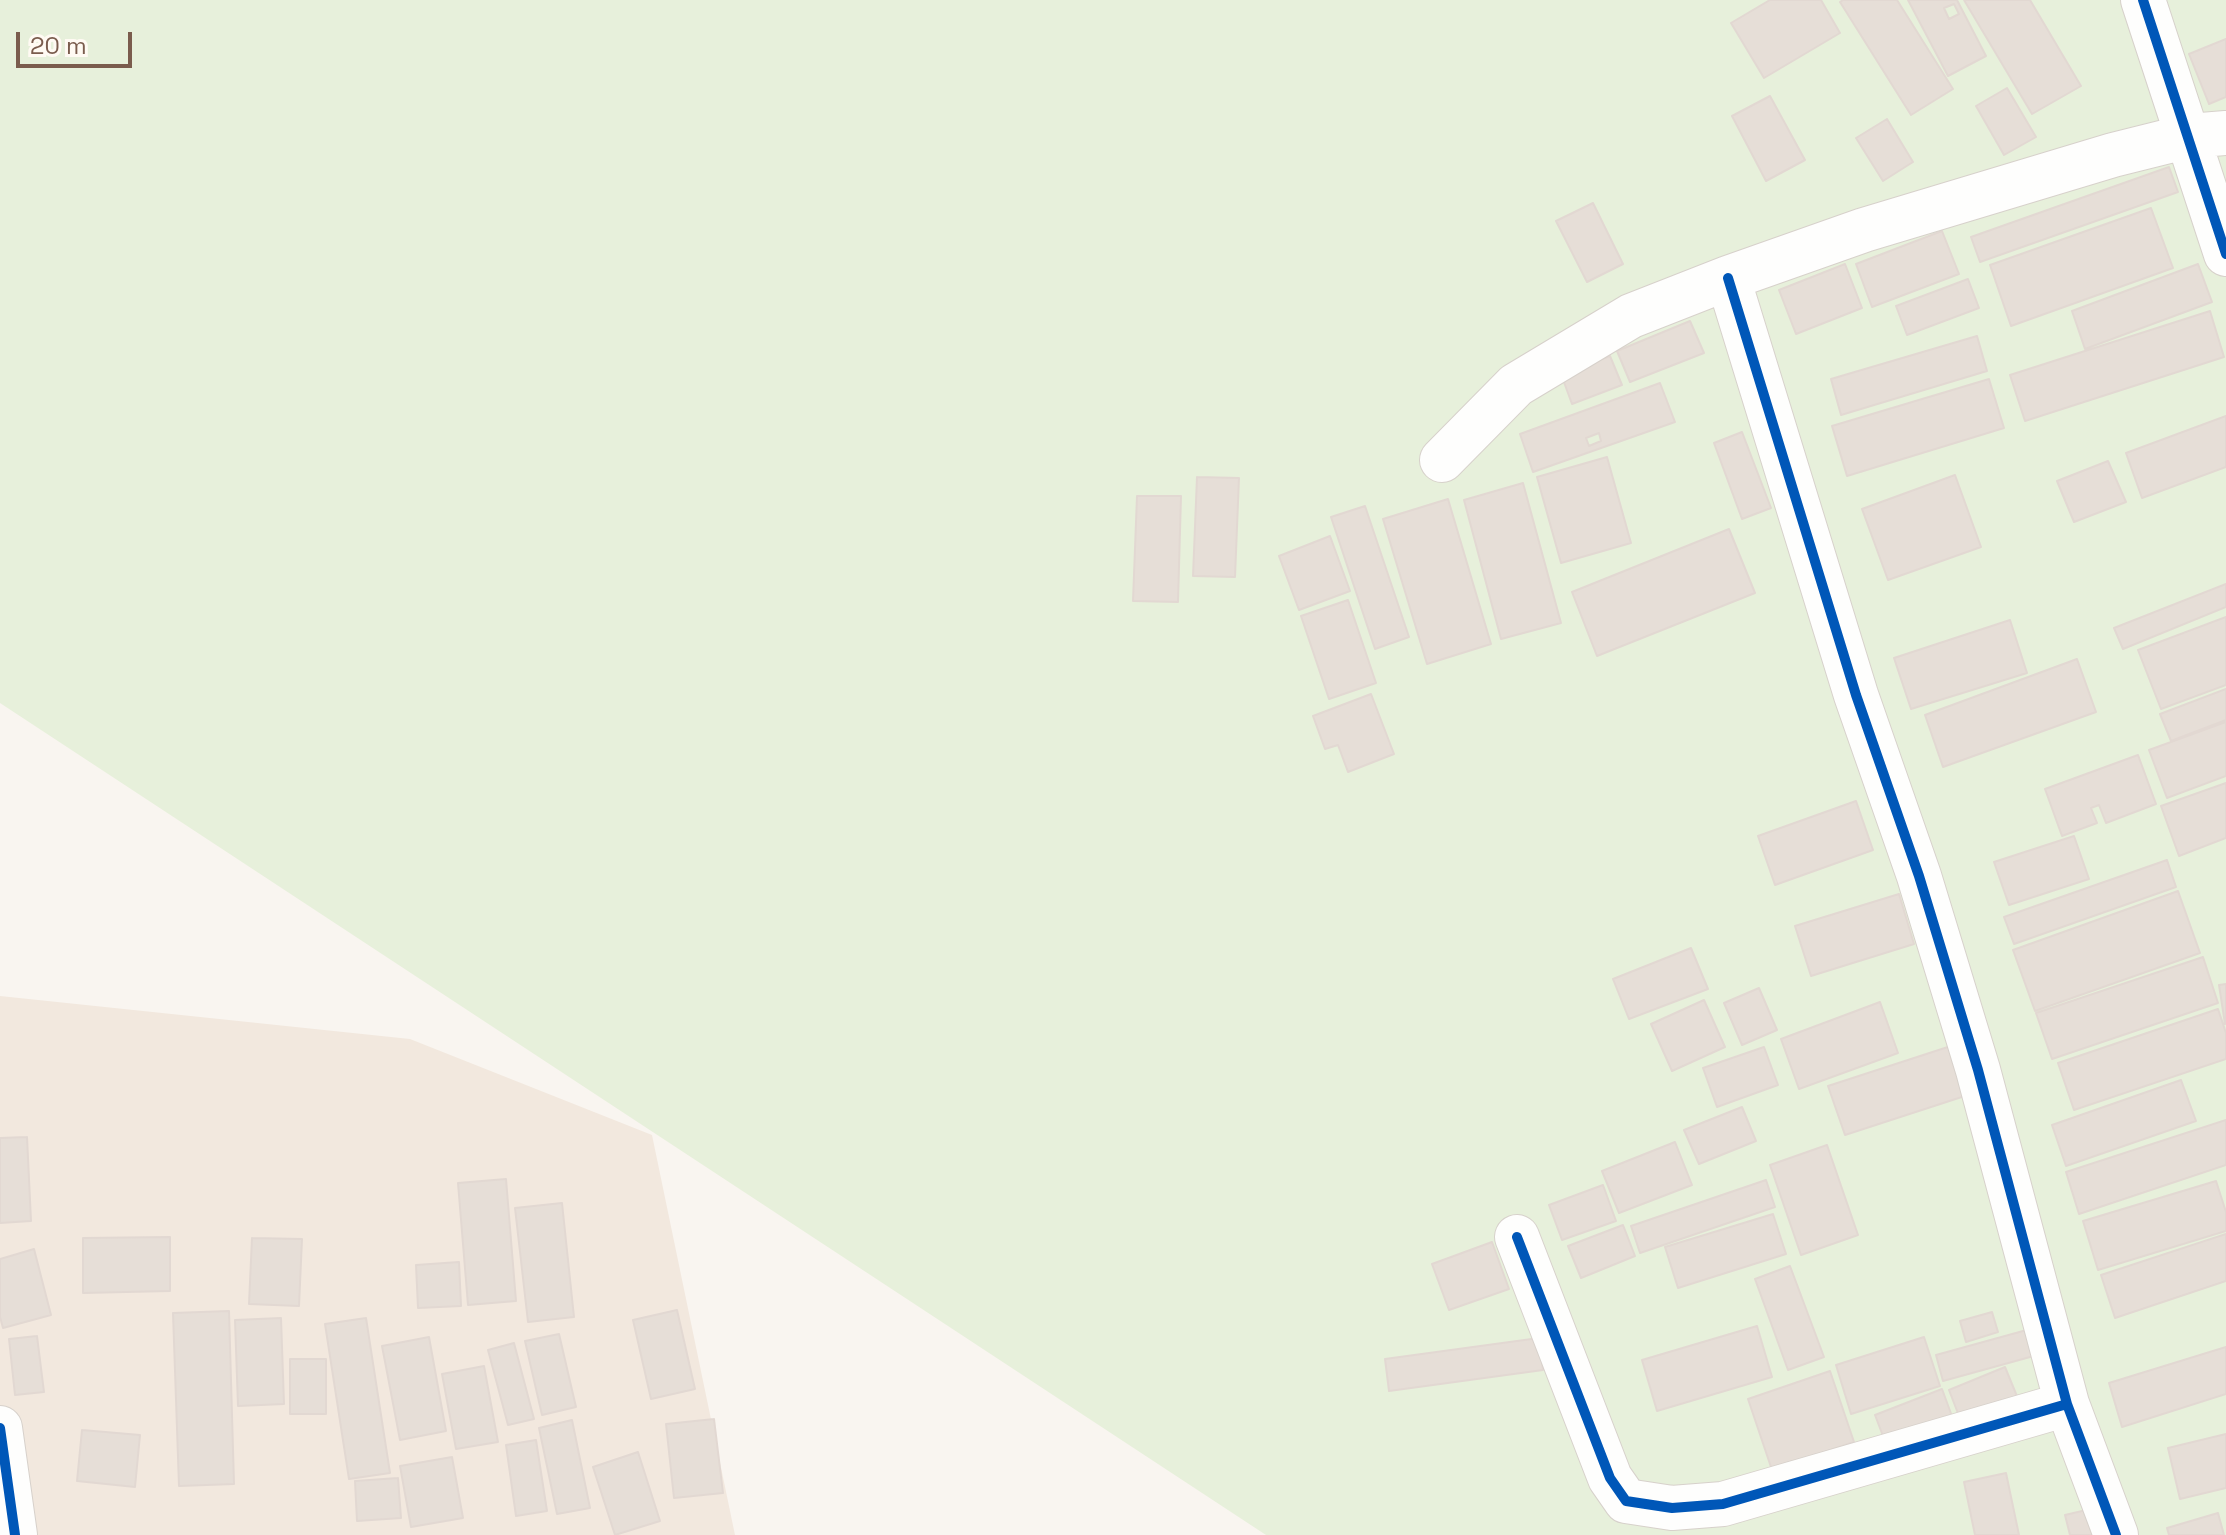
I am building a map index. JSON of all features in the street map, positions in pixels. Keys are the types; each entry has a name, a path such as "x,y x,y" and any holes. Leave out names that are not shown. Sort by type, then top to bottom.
{"street":[{"path":"2143,0 2208,135 2226,254"},
{"path":"1442,460 1516,385 1631,316 1864,230 2113,155 2208,135"},
{"path":"1728,278 1856,695 1924,891 1978,1070 2067,1404 2116,1535"},
{"path":"1517,1237 1610,1478 1626,1501 1672,1508 1723,1504 2067,1404"},
{"path":"0,1428 15,1535"}],"shaded area":[{"path":"0,996 410,1039 652,1135 735,1535 0,1535"}],"green space":[{"path":"0,0 2226,0 2226,1535 1266,1535 0,703"}],"building":[{"path":"1770,0 1821,0 1840,33 1764,78 1731,23"},
{"path":"1897,0 1953,89 1911,115 1840,2"},
{"path":"1908,0 1957,0 1986,56 1948,76","holes":["1954,4 1959,14 1949,19 1944,8"]},
{"path":"1964,0 2030,0 2081,86 2032,114"},
{"path":"2226,39 2226,97 2209,104 2189,54"},
{"path":"2007,88 2036,137 2004,155 1976,106"},
{"path":"1770,96 1805,160 1766,181 1732,116"},
{"path":"1887,119 1913,162 1883,181 1856,138"},
{"path":"2169,167 2178,192 1980,262 1971,237"},
{"path":"1593,203 1623,264 1587,282 1556,221"},
{"path":"2151,208 2173,268 2011,326 1990,265"},
{"path":"1942,231 1959,274 1872,307 1856,264"},
{"path":"1845,264 1862,308 1796,334 1779,290"},
{"path":"2198,264 2212,302 2085,349 2072,311"},
{"path":"1968,279 1979,308 1907,335 1896,306"},
{"path":"2210,311 2224,357 2025,421 2010,375"},
{"path":"1690,321 1704,353 1630,382 1617,351"},
{"path":"1977,336 1987,371 1841,415 1831,379"},
{"path":"1610,356 1622,385 1572,404 1561,374"},
{"path":"1989,379 2004,428 1847,476 1832,426"},
{"path":"1660,383 1675,422 1533,472 1520,434","holes":["1599,433 1601,441 1589,446 1586,438"]},
{"path":"2226,416 2226,467 2142,498 2126,453"},
{"path":"1742,432 1771,508 1742,519 1714,443"},
{"path":"1607,457 1631,543 1561,563 1537,477"},
{"path":"2108,461 2126,502 2074,522 2057,481"},
{"path":"1955,475 1981,547 1888,580 1862,509"},
{"path":"1197,477 1239,478 1235,577 1193,576"},
{"path":"1523,483 1561,623 1501,639 1464,500"},
{"path":"1137,496 1181,496 1178,602 1133,601"},
{"path":"1448,499 1491,644 1427,664 1383,519"},
{"path":"1365,506 1409,637 1375,649 1331,517"},
{"path":"1729,529 1755,593 1597,656 1572,592"},
{"path":"1330,536 1350,591 1299,610 1279,556"},
{"path":"2226,584 2226,607 2123,649 2114,628"},
{"path":"1348,600 1376,683 1329,699 1301,616"},
{"path":"2226,617 2226,685 2161,709 2138,650"},
{"path":"2010,620 2027,673 1911,709 1894,658"},
{"path":"2077,659 2096,712 1943,767 1925,715"},
{"path":"2226,689 2226,720 2171,741 2160,714"},
{"path":"1371,694 1394,754 1348,772 1338,745 1325,749 1313,716"},
{"path":"2226,722 2226,776 2167,798 2149,750"},
{"path":"2138,755 2156,804 2106,823 2099,805 2091,808 2097,823 2062,836 2045,789"},
{"path":"2226,783 2226,838 2179,856 2161,806"},
{"path":"1856,801 1873,850 1775,885 1758,836"},
{"path":"2074,836 2089,879 2009,905 1994,862"},
{"path":"2167,860 2176,887 2014,944 2004,917"},
{"path":"2178,891 2200,953 2035,1011 2013,950"},
{"path":"1899,894 1914,944 1811,976 1795,926"},
{"path":"1691,948 1708,989 1629,1019 1613,979"},
{"path":"2203,957 2218,1003 2052,1059 2036,1013"},
{"path":"2226,984 2226,1023 2225,1024 2219,985"},
{"path":"1759,988 1777,1030 1742,1045 1724,1003"},
{"path":"1704,1000 1725,1047 1672,1071 1651,1024"},
{"path":"1880,1002 1898,1053 1799,1089 1781,1039"},
{"path":"2218,1009 2226,1033 2226,1059 2074,1110 2058,1063"},
{"path":"1954,1045 1971,1094 1845,1135 1828,1086"},
{"path":"1764,1047 1778,1085 1717,1107 1703,1068"},
{"path":"2181,1080 2196,1121 2066,1166 2052,1125"},
{"path":"1742,1107 1756,1141 1699,1164 1684,1130"},
{"path":"2226,1120 2226,1165 2079,1214 2066,1172"},
{"path":"27,1137 31,1221 0,1223 0,1138"},
{"path":"1675,1142 1692,1185 1619,1213 1602,1171"},
{"path":"1827,1145 1858,1235 1801,1255 1770,1165"},
{"path":"506,1179 516,1301 468,1305 458,1183"},
{"path":"1766,1180 1775,1207 1640,1253 1631,1226"},
{"path":"2216,1181 2226,1212 2226,1231 2098,1270 2083,1221"},
{"path":"1603,1185 1616,1221 1562,1240 1549,1205"},
{"path":"562,1203 574,1317 528,1322 515,1208"},
{"path":"1773,1214 1786,1254 1678,1288 1665,1247"},
{"path":"1623,1225 1635,1256 1581,1278 1568,1246"},
{"path":"2226,1234 2226,1281 2115,1318 2101,1275"},
{"path":"170,1237 170,1291 83,1293 83,1238"},
{"path":"252,1238 302,1239 299,1306 249,1304"},
{"path":"1492,1242 1509,1289 1449,1310 1432,1264"},
{"path":"34,1249 51,1315 3,1328 0,1317 0,1259"},
{"path":"459,1262 461,1306 418,1308 416,1265"},
{"path":"1790,1266 1824,1357 1788,1370 1755,1279"},
{"path":"677,1310 695,1389 651,1399 633,1320"},
{"path":"229,1311 234,1484 179,1486 173,1313"},
{"path":"1992,1312 1998,1332 1966,1342 1960,1321"},
{"path":"281,1318 284,1404 238,1406 235,1320"},
{"path":"366,1318 390,1473 349,1479 325,1324"},
{"path":"1757,1326 1772,1377 1657,1411 1642,1360"},
{"path":"2034,1328 2041,1354 1943,1381 1936,1355"},
{"path":"559,1334 576,1407 542,1415 525,1341"},
{"path":"37,1336 44,1392 15,1395 9,1339"},
{"path":"429,1337 446,1431 400,1440 382,1346"},
{"path":"1924,1337 1940,1386 1851,1414 1836,1365"},
{"path":"1539,1338 1543,1370 1389,1391 1385,1359"},
{"path":"514,1343 534,1419 508,1425 488,1350"},
{"path":"2226,1347 2226,1394 2122,1427 2109,1383"},
{"path":"290,1359 326,1359 326,1414 290,1414"},
{"path":"484,1366 498,1442 456,1449 442,1374"},
{"path":"2005,1367 2021,1406 1964,1429 1949,1390"},
{"path":"1830,1371 1854,1442 1772,1470 1748,1399"},
{"path":"1942,1389 1953,1419 1886,1444 1875,1415"},
{"path":"714,1419 723,1493 674,1498 666,1424"},
{"path":"572,1420 590,1508 557,1514 539,1428"},
{"path":"82,1430 140,1435 135,1487 77,1481"},
{"path":"2226,1434 2226,1488 2180,1499 2168,1448"},
{"path":"536,1440 547,1511 516,1516 506,1445"},
{"path":"638,1452 660,1521 615,1535 593,1467"},
{"path":"452,1457 463,1518 411,1527 400,1466"},
{"path":"2006,1473 2019,1535 1975,1535 1964,1482"},
{"path":"398,1478 401,1518 357,1521 355,1481"},
{"path":"2095,1508 2101,1535 2070,1535 2065,1515"},
{"path":"2218,1513 2224,1535 2169,1535 2167,1528"}],"cycle path":[{"path":"2143,0 2226,254"},
{"path":"1728,278 1856,695 1919,876 1978,1070 2067,1404 2116,1535"},
{"path":"1517,1237 1610,1478 1626,1501 1672,1508 1723,1504 2067,1404"},
{"path":"0,1428 15,1535"}]}
